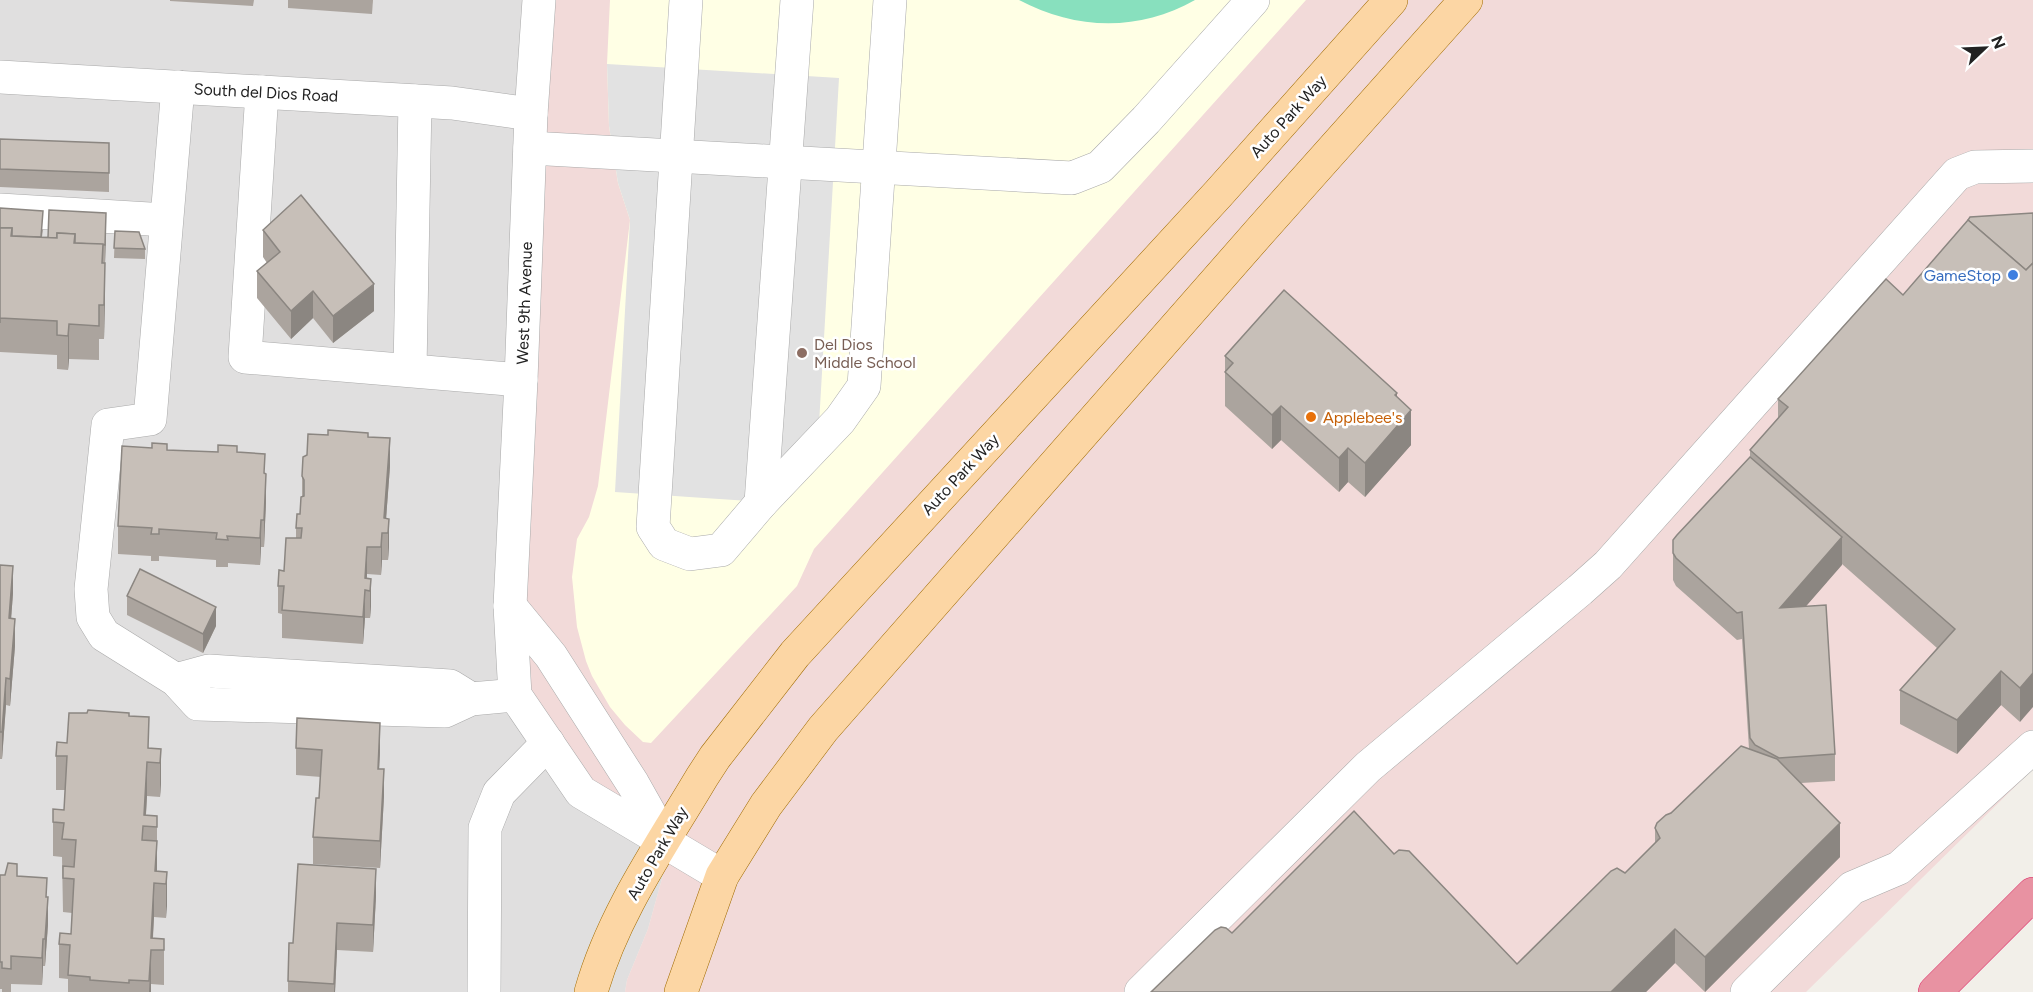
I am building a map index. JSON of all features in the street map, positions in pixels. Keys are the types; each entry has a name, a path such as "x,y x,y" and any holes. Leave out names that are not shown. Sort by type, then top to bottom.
{"highway":[{"path":"1935,992 2033,894"}],"main road":[{"name":"Auto Park Way","path":"591,992 599,961 620,915 664,841 715,757 795,654 1219,193 1391,0"},
{"path":"681,992 722,876 766,805 823,729 1466,0"}],"street":[{"name":"West 9th Avenue","path":"515,696 510,606 531,114 539,0"},
{"path":"686,0 653,526 664,544 690,554 721,550 761,502 840,420 864,386 890,0"},
{"path":"761,502 797,0"},
{"path":"530,148 786,164 1072,178 1100,167 1146,120 1253,0"},
{"name":"South del Dios Road","path":"0,77 452,103 531,114"},
{"path":"178,87 150,419 108,425 91,589 93,617 104,635 176,680 209,671 450,686 471,699 515,696 581,792 722,876"},
{"path":"262,92 245,357 521,380"},
{"path":"410,370 415,101"},
{"path":"1141,992 1368,767 1608,565 1957,174 1975,167 2033,166"},
{"path":"0,210 166,220"},
{"path":"510,606 551,656 633,784 664,841"},
{"path":"484,992 485,828 499,793 548,743"},
{"path":"1747,992 1852,888 1899,868 2033,747"}],"shaded area":[{"path":"0,0 539,0 664,841 663,875 648,929 627,980 625,992 0,992"},
{"path":"539,0 2033,0 2033,769 1806,992 625,992 627,980 648,929 663,875 664,841 613,810 515,695"},
{"name":"Del Dios Middle School","path":"610,0 1306,0 814,549 797,586 651,743 643,742 625,725 610,707 592,676 577,627 572,577 577,539 589,517 598,486 630,220 618,183 609,126 607,64"},
{"path":"607,64 839,78 817,459 777,503 615,492 630,220 618,183 609,126"}],"green space":[{"path":"1019,0 1195,0 1152,18 1107,23 1085,22 1062,17"}],"building":[{"path":"0,139 109,143 109,173 0,169"},
{"path":"301,195 374,284 333,316 313,291 291,311 257,271 280,252 263,230"},
{"path":"0,208 43,211 41,237 12,236 12,228 0,228"},
{"path":"49,210 106,213 105,245 75,243 75,234 57,233 57,238 48,238"},
{"path":"2033,213 2033,263 2026,270 1968,220 1970,217"},
{"path":"1968,220 2026,270 2033,263 2033,673 2020,688 2001,671 1957,720 1900,690 1955,629 1750,450 1788,407 1778,399 1886,279 1903,295"},
{"path":"0,228 12,228 11,236 57,238 57,233 75,234 74,243 103,244 104,305 99,305 99,326 69,324 68,336 57,335 57,321 0,318"},
{"path":"115,231 139,232 145,249 114,248"},
{"name":"Applebee's","path":"1284,290 1397,393 1395,395 1411,410 1365,463 1348,448 1339,458 1281,406 1272,415 1225,372 1233,363 1225,356"},
{"path":"328,430 368,433 368,437 390,438 384,518 389,519 388,533 382,533 381,547 367,547 365,578 371,579 370,591 365,590 363,617 282,610 284,586 278,586 279,570 284,571 286,538 301,538 302,528 296,528 301,497 304,496 303,457 307,455 308,434 328,435"},
{"path":"152,443 167,444 167,450 218,452 218,445 237,446 237,452 265,454 264,520 261,520 260,538 227,536 228,540 216,539 217,533 159,529 159,534 151,534 152,528 118,526 122,446 152,448"},
{"path":"1750,457 1842,537 1780,608 1826,605 1835,754 1779,758 1755,745 1750,738 1742,612 1737,613 1673,553 1673,540 1677,535"},
{"path":"0,565 13,566 9,618 15,619 10,679 6,678 2,732 0,732"},
{"path":"140,569 216,607 203,634 127,596"},
{"path":"88,710 149,717 148,748 161,749 160,763 147,762 144,815 157,816 157,827 143,826 142,840 157,841 155,871 167,872 166,884 154,883 151,938 164,939 164,950 151,950 149,981 129,980 129,983 90,980 90,977 68,975 70,945 59,944 60,933 71,934 74,879 63,878 63,866 74,867 76,840 62,839 64,823 53,822 53,809 64,810 67,756 56,756 57,742 67,743 69,713 87,713"},
{"path":"297,718 380,723 378,769 384,769 380,841 313,837 316,798 319,798 322,750 296,748"},
{"path":"1741,746 1777,759 1840,823 1705,957 1675,929 1611,992 1151,992 1215,930 1221,927 1232,933 1354,811 1394,854 1399,850 1409,851 1517,964 1611,871 1617,868 1625,873 1660,838 1655,828 1657,823 1671,813"},
{"path":"8,863 17,864 17,876 47,878 46,897 48,897 42,958 11,956 11,969 2,968 2,962 0,962 0,875 5,875"},
{"path":"298,864 376,869 373,925 337,923 334,984 288,981 289,943 293,943"}],"place":[{"name":"GameStop","path":"2013,275"},
{"name":"Del Dios Middle School","path":"802,353"},
{"name":"Applebee's","path":"1311,417"}]}
